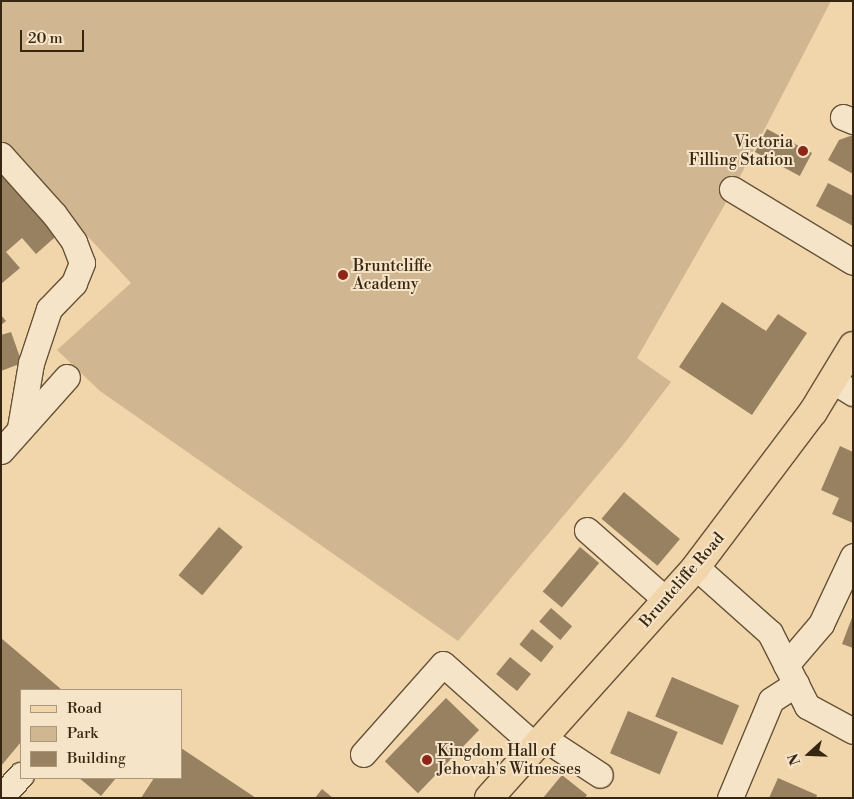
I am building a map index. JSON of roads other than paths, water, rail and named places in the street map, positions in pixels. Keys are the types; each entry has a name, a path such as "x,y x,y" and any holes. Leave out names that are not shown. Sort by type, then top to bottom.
{"main road":[{"name":"Bruntcliffe Road","path":"489,798 696,567 813,412 842,387 853,346"}],"street":[{"path":"1,155 54,214 74,242 82,262 74,283 49,309 31,363 20,428"},
{"path":"732,189 853,262"},
{"path":"1,451 66,377"},
{"path":"587,530 666,600"},
{"path":"730,798 771,700 791,674 821,624 853,556"},
{"path":"696,567 770,633 807,706 853,731"},
{"path":"363,754 443,664 539,742 600,775"},
{"path":"1,797 20,776"}],"place":[{"name":"Victoria Filling Station","path":"803,151"},
{"name":"Bruntcliffe Academy","path":"343,275"},
{"name":"Kingdom Hall of Jehovah's Witnesses","path":"427,760"}]}
